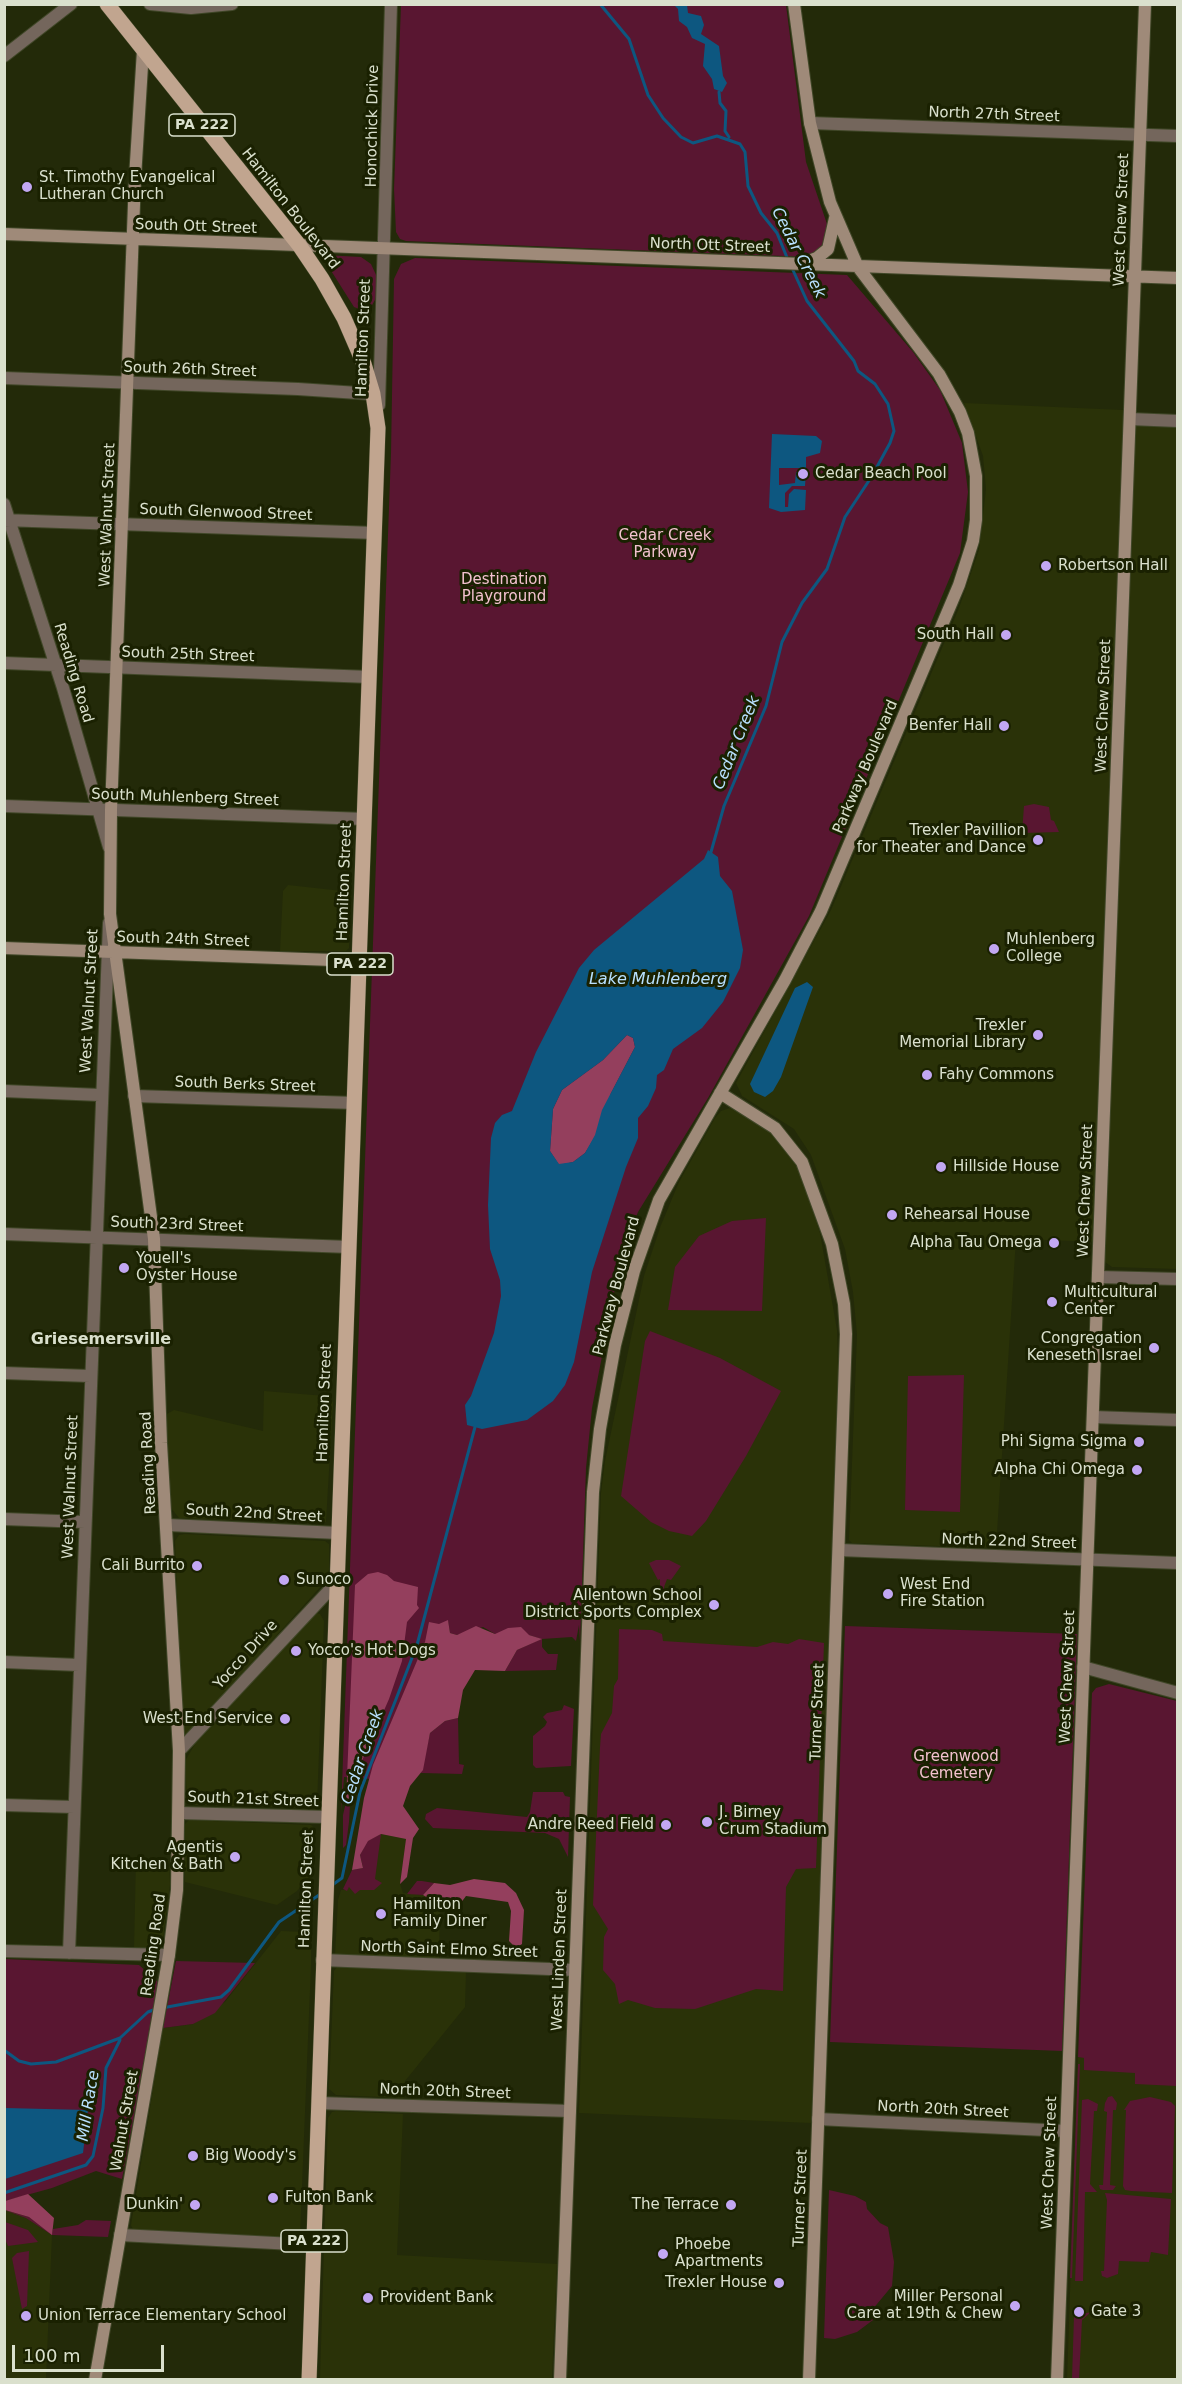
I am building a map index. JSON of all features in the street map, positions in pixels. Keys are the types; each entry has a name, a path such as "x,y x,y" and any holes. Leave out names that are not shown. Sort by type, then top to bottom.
{"main road":[{"name":"Hamilton Boulevard","path":"107,4 299,245 344,318 364,364 373,394"},
{"name":"Hamilton Street","path":"309,2379 327,1817 375,533 378,428 373,394"}],"street":[{"path":"4,56 71,4"},
{"path":"150,4 191,8 232,4"},
{"name":"Honochick Drive","path":"386,249 391,4"},
{"name":"Parkway Boulevard","path":"591,1541 595,1463 607,1383 634,1271 659,1200 785,980 821,911 955,595 973,541 976,520 976,476 960,412 939,374 858,267 835,216 820,170 810,123 794,4"},
{"name":"West Chew Street","path":"1057,2379 1145,4"},
{"name":"West Walnut Street","path":"110,914 111,810 133,240 143,51"},
{"name":"North 27th Street","path":"810,123 1178,136"},
{"path":"800,264 817,258 828,249 835,216"},
{"name":"South Ott Street","path":"4,234 386,249"},
{"name":"North Ott Street","path":"386,249 1178,278"},
{"name":"Hamilton Street","path":"378,428 386,249"},
{"name":"South 26th Street","path":"4,378 373,394"},
{"path":"1130,419 1178,421"},
{"name":"Reading Road","path":"4,504 7,520 55,665 110,851"},
{"name":"South Glenwood Street","path":"7,520 375,533"},
{"name":"South 25th Street","path":"4,663 370,677"},
{"name":"South Muhlenberg Street","path":"4,806 365,819"},
{"name":"Reading Road","path":"110,914 111,952 154,1239 161,1443 168,1525 179,1751 177,1890 159,2013"},
{"name":"South 24th Street","path":"4,948 360,961"},
{"name":"West Walnut Street","path":"69,1953 100,1095 111,952"},
{"path":"4,1091 100,1095"},
{"name":"Turner Street","path":"720,1093 775,1128 792,1145 813,1186 832,1244 841,1284 846,1334 809,2379"},
{"name":"South Berks Street","path":"134,1096 354,1103"},
{"name":"South 23rd Street","path":"4,1234 349,1247"},
{"path":"1098,1277 1178,1279"},
{"path":"4,1373 90,1376"},
{"path":"1093,1417 1178,1420"},
{"path":"4,1519 85,1522"},
{"name":"South 22nd Street","path":"168,1525 339,1533"},
{"name":"West Linden Street","path":"560,2379 591,1541"},
{"name":"North 22nd Street","path":"839,1550 1178,1563"},
{"name":"Yocco Drive","path":"179,1751 337,1582"},
{"path":"4,1662 79,1665"},
{"path":"1083,1667 1178,1694"},
{"path":"4,1805 74,1807"},
{"name":"South 21st Street","path":"179,1813 327,1817"},
{"path":"4,1951 169,1955"},
{"name":"North Saint Elmo Street","path":"322,1960 575,1970"},
{"name":"Walnut Street","path":"120,2235 159,2013"},
{"name":"North 20th Street","path":"318,2103 570,2111"},
{"name":"North 20th Street","path":"819,2120 1066,2131"},
{"path":"95,2379 120,2235 314,2245"}],"shaded area":[{"name":"Muhlenberg College","path":"964,403 1123,410 1125,425 1177,427 1177,1269 1112,1267 1105,1262 1105,1242 1016,1239 996,1548 852,1543 849,1540 857,1334 853,1292 845,1249 811,1155 794,1129 742,1096 736,1083 831,910 959,608 979,550 986,489 983,456"},
{"path":"288,885 351,892 349,948 346,951 280,951 283,891"},
{"path":"627,1035 633,1038 635,1047 611,1093 596,1135 585,1153 573,1162 559,1165 550,1151 553,1109 562,1090 603,1060"},
{"name":"Allentown School District Sports Complex","path":"730,1108 767,1128 797,1162 820,1233 837,1330 838,1367 831,1581 811,2123 579,2113 601,1493 605,1461 644,1276 661,1225 679,1182 715,1118 721,1111"},
{"path":"264,1391 326,1396 333,1402 326,1522 179,1518 171,1508 165,1415 174,1410 263,1431"},
{"path":"179,1535 325,1541 329,1544 329,1570 322,1585 187,1735 183,1733 182,1727 175,1541"},
{"path":"378,1572 394,1581 418,1587 417,1605 419,1608 407,1622 402,1661 389,1699 361,1763 350,1805 346,1802 355,1585 368,1574"},
{"path":"316,1613 320,1614 324,1621 317,1805 314,1808 193,1805 187,1801 185,1761 195,1744"},
{"path":"448,1620 450,1633 457,1635 476,1626 495,1634 508,1628 521,1627 529,1635 542,1639 517,1650 505,1671 475,1670 463,1690 458,1718 445,1721 430,1733 423,1770 410,1786 403,1806 419,1829 413,1838 407,1877 400,1884 406,1839 381,1834 368,1841 360,1855 363,1868 352,1870 364,1798 373,1765 425,1642 429,1622 439,1624"},
{"path":"189,1820 311,1825 315,1829 310,1876 297,1891 277,1905 185,1882 185,1824"},
{"path":"381,1834 406,1839 400,1884 403,1893 425,1895 440,1905 439,1959 335,1955 338,1900 341,1890 347,1890"},
{"path":"136,1859 169,1860 170,1884 163,1939 159,1948 134,1948"},
{"path":"474,1879 505,1883 516,1893 524,1910 522,1944 516,1948 509,1941 511,1911 508,1902 466,1896 457,1908 440,1905 423,1895 434,1883 450,1885"},
{"path":"311,1925 300,2235 296,2237 133,2230 131,2225 163,2028 193,2024 225,2002 281,1931 307,1932"},
{"path":"337,1967 466,1971 465,2007 405,2081 404,2098 336,2095 329,2089 334,1971"},
{"path":"1078,2057 1177,2061 1177,2379 1067,2380"},
{"path":"332,2112 403,2114 397,2255 557,2264 552,2379 320,2378 328,2118"},
{"path":"28,2194 54,2218 52,2235 29,2217 5,2210 5,2201"},
{"name":"Union Terrace Elementary School","path":"4,2210 17,2212 39,2222 52,2235 46,2379 5,2379"}],"green space":[{"path":"401,5 786,5 806,162 828,227 826,246 809,257 400,239 396,232 394,189"},
{"path":"324,255 361,257 371,264 377,277 376,298 371,307 362,310 354,307 323,258"},
{"name":"Cedar Creek Parkway","path":"415,258 847,275 913,352 940,390 962,443 968,492 960,553 809,916 708,1098 638,1212 622,1252 592,1408 586,1468 580,1642 579,1625 576,1641 572,1637 542,1639 542,1647 548,1654 558,1654 556,1670 505,1671 517,1650 541,1639 529,1635 495,1634 483,1627 457,1635 450,1633 448,1621 398,1781 344,1777 341,1813 391,453 394,279 401,264"},
{"path":"1034,804 1049,807 1051,820 1054,821 1059,832 1022,833 1024,806"},
{"path":"766,1218 762,1311 668,1310 675,1267 699,1236 732,1221"},
{"path":"650,1331 720,1358 781,1391 746,1456 706,1521 692,1536 669,1531 651,1522 621,1496 645,1341"},
{"path":"964,1375 960,1512 905,1510 908,1376"},
{"path":"656,1560 669,1560 681,1566 671,1580 667,1579 665,1592 660,1592 660,1579 658,1580 649,1563"},
{"name":"Greenwood Cemetery","path":"845,1626 1077,1634 1062,2051 830,2042"},
{"name":"J. Birney Crum Stadium","path":"619,1629 652,1630 662,1634 663,1641 757,1647 773,1642 788,1644 799,1639 824,1643 816,1868 796,1869 786,1887 783,1991 756,1989 695,2009 655,2008 628,2000 619,2004 615,1984 603,1970 604,1937 608,1929 593,1905 600,1747 601,1734 612,1713 614,1686 618,1679"},
{"path":"1109,1684 1177,1701 1177,2086 1135,2084 1135,2073 1084,2070 1084,2058 1078,2057 1092,1693 1096,1688"},
{"path":"564,1705 574,1709 571,1766 536,1768 533,1765 533,1736 545,1726 547,1722 543,1717 547,1713 562,1710"},
{"path":"458,1718 459,1764 464,1765 462,1774 421,1773 430,1733 445,1721"},
{"path":"533,1792 563,1792 565,1796 570,1797 568,1857 559,1839 545,1833 433,1828 425,1819 426,1814 437,1808 527,1817"},
{"path":"346,1802 350,1805 349,1822 346,1845 343,1848 343,1815"},
{"path":"381,1834 375,1879 382,1883 374,1890 360,1890 355,1894 349,1887 347,1891 343,1889 352,1870 363,1868 360,1855 367,1841"},
{"path":"417,1881 434,1883 423,1895 407,1894"},
{"path":"5,1959 139,1965 159,1983 122,2179 96,2171 52,2188 5,2201"},
{"path":"176,1961 255,1963 215,2013 193,2024 163,2028"},
{"path":"1078,2064 1080,2064 1072,2278 1070,2278"},
{"path":"1112,2096 1117,2103 1116,2110 1113,2110 1110,2185 1116,2186 1113,2190 1103,2190 1099,2185 1103,2185 1107,2112 1104,2111 1108,2097"},
{"path":"1150,2097 1171,2102 1175,2106 1172,2193 1131,2191 1125,2190 1123,2186 1126,2110 1124,2110 1130,2101"},
{"path":"1088,2099 1098,2104 1097,2111 1094,2111 1090,2184 1097,2192 1085,2192 1083,2281 1075,2281 1082,2100"},
{"path":"829,2190 855,2196 866,2202 867,2209 880,2223 888,2227 894,2262 892,2286 872,2310 873,2320 857,2332 835,2339 824,2338"},
{"path":"1105,2193 1171,2199 1168,2255 1151,2252 1149,2262 1119,2261 1118,2274 1107,2278 1102,2276 1107,2200"},
{"path":"4,2210 29,2217 52,2234 53,2229 78,2225 86,2220 111,2221 108,2237 52,2235 26,2218"},
{"path":"5,2222 28,2230 38,2242 8,2246 5,2239"},
{"path":"29,2251 27,2306 22,2309 12,2258 17,2253"},
{"path":"1091,2312 1082,2320 1079,2379 1072,2379 1074,2316"}],"water":[{"path":"674,5 687,5 688,13 701,16 704,25 701,34 719,46 723,76 727,83 722,92 714,89 712,79 703,66 705,44 692,38 687,27 679,21 678,9"},
{"path":"772,434 816,436 822,441 820,453 806,457 806,468 779,468 779,485 795,483 796,472 806,472 805,486 792,486 785,493 785,507 788,507 789,494 794,489 806,490 805,510 781,512 769,508"},
{"name":"Lake Muhlenberg","path":"708,850 718,857 720,876 732,891 743,950 740,968 723,1002 702,1028 673,1049 664,1070 657,1075 656,1088 648,1106 638,1118 638,1138 626,1167 592,1272 574,1362 565,1385 553,1401 527,1420 482,1429 467,1425 465,1405 471,1396 494,1333 501,1296 500,1280 490,1249 488,1205 491,1138 495,1123 502,1115 512,1111 536,1052 579,968 594,950 704,859","holes":["627,1035 633,1038 635,1047 602,1110 595,1135 585,1153 573,1162 559,1164 550,1151 553,1109 562,1090 603,1060"]},
{"path":"807,982 813,987 781,1077 773,1091 765,1097 754,1092 750,1084 795,988"},
{"path":"5,2108 88,2110 83,2153 5,2179"}],"waterway":[{"name":"Cedar Creek","path":"600,4 629,39 648,95 663,118 681,137 693,143 717,136 740,144 745,152 748,186 761,213 777,233 788,260"},
{"path":"719,92 720,103 726,111 725,131 729,137"},
{"name":"Cedar Creek","path":"711,852 724,806 766,706 782,642 802,603 827,569 845,517 872,476 894,431 888,404 875,384 858,371 854,361 807,301 792,268"},
{"name":"Cedar Creek","path":"331,1886 342,1878 360,1792 417,1645 475,1427"},
{"name":"Cedar Creek","path":"162,2008 221,1997 229,1990 279,1922 322,1893"},
{"name":"Cedar Creek","path":"4,2050 19,2061 31,2064 56,2062 120,2038 148,2012 156,2009"},
{"name":"Mill Race","path":"4,2193 86,2165 93,2156 103,2108 106,2068 120,2040"}],"place":[{"name":"St. Timothy Evangelical Lutheran Church","path":"27,187"},
{"name":"Cedar Beach Pool","path":"803,474"},
{"name":"Robertson Hall","path":"1046,566"},
{"name":"South Hall","path":"1006,635"},
{"name":"Benfer Hall","path":"1004,726"},
{"name":"Trexler Pavillion for Theater and Dance","path":"1038,840"},
{"name":"Muhlenberg College","path":"994,949"},
{"name":"Trexler Memorial Library","path":"1038,1035"},
{"name":"Fahy Commons","path":"927,1075"},
{"name":"Hillside House","path":"941,1167"},
{"name":"Rehearsal House","path":"892,1215"},
{"name":"Alpha Tau Omega","path":"1054,1243"},
{"name":"Youell's Oyster House","path":"124,1268"},
{"name":"Multicultural Center","path":"1052,1302"},
{"name":"Congregation Keneseth Israel","path":"1154,1348"},
{"name":"Phi Sigma Sigma","path":"1139,1442"},
{"name":"Alpha Chi Omega","path":"1137,1470"},
{"name":"Cali Burrito","path":"197,1566"},
{"name":"Sunoco","path":"284,1580"},
{"name":"West End Fire Station","path":"888,1594"},
{"name":"Allentown School District Sports Complex","path":"714,1605"},
{"name":"Yocco's Hot Dogs","path":"296,1651"},
{"name":"West End Service","path":"285,1719"},
{"name":"J. Birney Crum Stadium","path":"707,1822"},
{"name":"Andre Reed Field","path":"666,1825"},
{"name":"Agentis Kitchen & Bath","path":"235,1857"},
{"name":"Hamilton Family Diner","path":"381,1914"},
{"name":"Big Woody's","path":"193,2156"},
{"name":"Fulton Bank","path":"273,2198"},
{"name":"Dunkin'","path":"195,2205"},
{"name":"The Terrace","path":"731,2205"},
{"name":"Phoebe Apartments","path":"663,2254"},
{"name":"Trexler House","path":"779,2283"},
{"name":"Provident Bank","path":"368,2298"},
{"name":"Miller Personal Care at 19th & Chew","path":"1015,2306"},
{"name":"Gate 3","path":"1079,2312"},
{"name":"Union Terrace Elementary School","path":"26,2316"}],"district":[{"name":"Griesemersville","path":"101,1340"}],"park label":[{"name":"Destination Playground","path":"504,588"}]}
